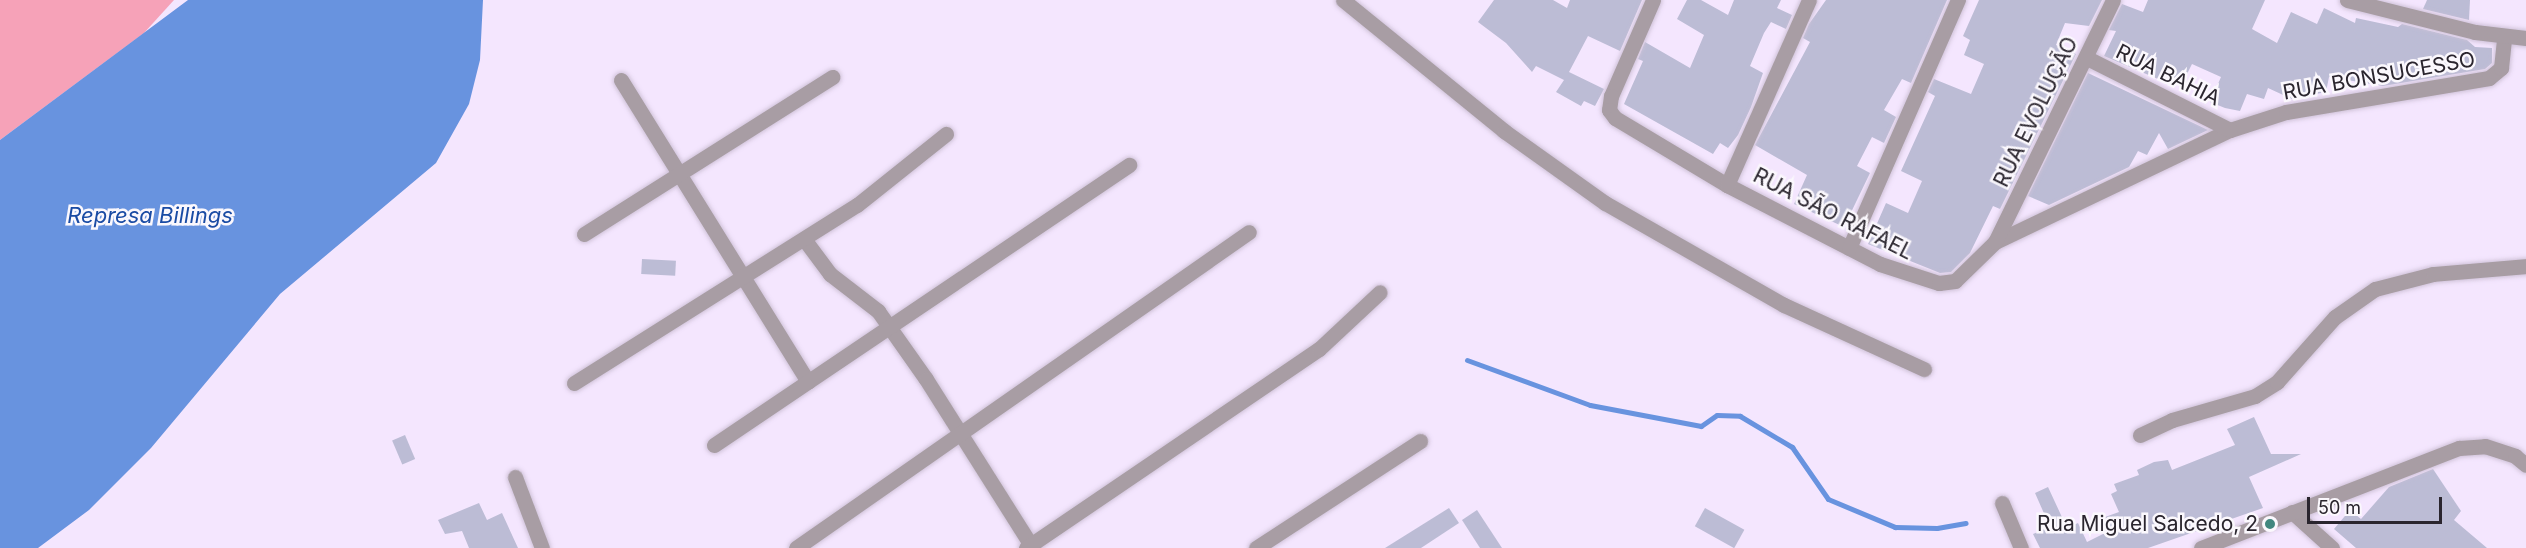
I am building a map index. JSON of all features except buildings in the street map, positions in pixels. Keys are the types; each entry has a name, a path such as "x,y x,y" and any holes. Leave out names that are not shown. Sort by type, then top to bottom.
{"street":[{"path":"1343,0 1436,77 1605,203 1784,304 1924,369"},
{"name":"RUA SÃO RAFAEL","path":"1653,0 1611,96 1611,114 1727,185 1849,248 1912,277 1939,283 1961,277 1995,242 2230,130"},
{"path":"1727,185 1809,0"},
{"path":"1849,248 1958,0"},
{"name":"RUA EVOLUÇÃO","path":"1995,242 2114,0"},
{"name":"RUA BONSUCESSO","path":"2347,0 2504,37 2526,38"},
{"name":"RUA BONSUCESSO","path":"2230,130 2286,112 2489,78 2501,68 2504,37"},
{"name":"RUA BAHIA","path":"2087,58 2230,130"},
{"path":"585,234 832,77"},
{"path":"621,80 808,382"},
{"path":"574,383 857,205 946,134"},
{"path":"714,445 1129,165"},
{"path":"796,548 1249,232"},
{"path":"804,239 830,274 878,311 960,433 1030,547 1319,349 1380,292"},
{"path":"2140,435 2172,420 2255,396 2277,382 2335,317 2375,289 2433,274 2526,266"},
{"path":"1256,548 1420,441"},
{"path":"2201,548 2459,448 2485,446 2515,456 2526,465"},
{"path":"515,477 542,548"},
{"path":"2002,502 2021,548"},
{"path":"2292,512 2332,548"}],"shaded area":[{"path":"0,0 174,0 144,33 0,140"}],"water":[{"name":"Represa Billings","path":"188,0 483,0 480,60 469,104 436,163 280,294 151,448 89,510 38,548 0,548 0,140"}],"waterway":[{"path":"1467,360 1590,405 1701,426 1717,415 1740,416 1792,447 1828,499 1895,527 1937,528 1966,523"}],"place":[{"name":"Rua Miguel Salcedo, 2","path":"2270,524"}]}
